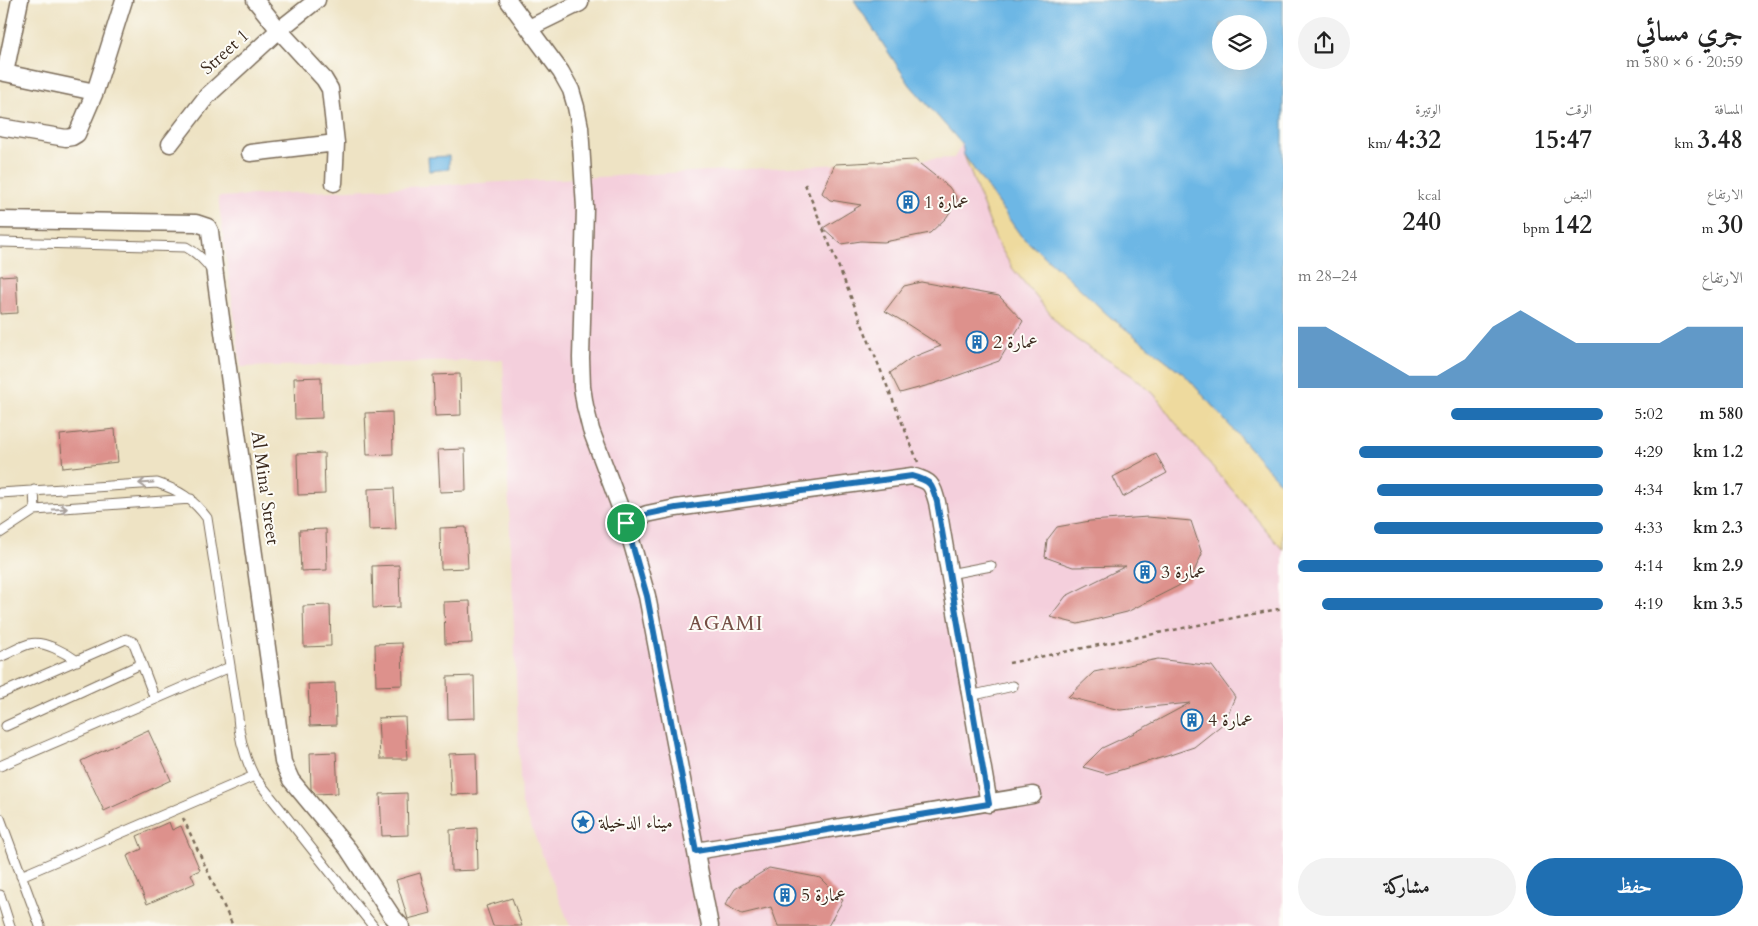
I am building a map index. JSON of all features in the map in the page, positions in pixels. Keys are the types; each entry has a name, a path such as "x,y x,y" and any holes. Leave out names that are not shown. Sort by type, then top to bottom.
{"street":[{"path":"20,0 2,73 95,92"},
{"path":"0,127 66,138 72,138 79,132 95,92 124,0"},
{"path":"255,0 279,30 324,78 330,89 336,142 334,184"},
{"name":"Street 1","path":"170,144 207,96 279,30 317,0"},
{"path":"508,0 572,90 580,127 585,208 582,387 591,430 626,523 649,605 710,926"},
{"path":"529,28 580,3"},
{"path":"250,153 336,142"},
{"name":"Al Mina' Street","path":"0,220 203,224 208,226 283,762 291,780 348,848 392,916 401,926"},
{"path":"626,523 648,514 676,508 912,476 925,480 933,489 937,502 989,804"},
{"path":"696,851 989,804 1033,795"}],"lane":[{"path":"0,242 186,246 207,263 215,275"},
{"path":"0,493 157,483 175,489 191,499 207,518 242,747 254,776 366,921 373,926"},
{"path":"34,490 35,510"},
{"path":"0,533 35,510 191,499"},
{"path":"949,574 991,566"},
{"path":"0,694 126,639 133,642 155,699"},
{"path":"0,657 32,643 48,646 63,652 77,661"},
{"path":"6,726 141,664"},
{"path":"0,766 230,667"},
{"path":"970,696 1013,686"},
{"path":"21,876 254,776"},
{"path":"0,818 40,926"},
{"path":"0,894 10,926"}],"path":[{"path":"805,184 925,480"},
{"path":"1009,663 1283,608"},
{"path":"178,808 233,926"}],"shaded area":[{"path":"962,144 964,155 1021,236 1186,376 1283,486 1283,926 570,926 521,801 503,360 241,367 218,197 954,158"}],"sand":[{"path":"964,155 1021,236 1109,316 1186,376 1283,486 1283,550 1173,420 1154,394 1131,375 1062,328 1013,269 996,240"}],"water":[{"path":"854,0 1283,0 1283,486 1186,376 1109,316 1021,236 964,155 962,144 910,85"},
{"path":"449,156 449,169 429,171 428,157"}],"building":[{"name":"عمارة 1","path":"915,160 949,187 958,200 946,218 930,233 884,242 861,241 841,244 823,228 861,205 830,200 822,193 835,164"},
{"path":"16,275 18,313 0,314 0,276"},
{"name":"عمارة 2","path":"921,282 999,296 1023,321 999,361 933,384 900,393 890,373 911,358 941,346 885,311 904,286"},
{"path":"460,374 461,415 435,416 433,375"},
{"path":"321,377 322,418 295,419 294,378"},
{"path":"392,412 393,454 367,455 365,413"},
{"path":"115,429 118,462 63,468 60,435"},
{"path":"465,449 466,491 440,492 438,450"},
{"path":"324,453 325,494 298,495 297,454"},
{"path":"1156,454 1167,473 1123,497 1113,477"},
{"path":"394,488 396,529 369,530 368,489"},
{"name":"عمارة 3","path":"1148,517 1191,521 1202,554 1190,580 1127,612 1078,624 1050,617 1066,596 1126,566 1073,567 1045,557 1047,540 1057,527 1090,521"},
{"path":"466,527 468,568 441,569 440,528"},
{"path":"326,529 327,570 301,571 299,530"},
{"path":"399,565 400,607 373,608 372,566"},
{"path":"470,601 472,643 445,644 444,602"},
{"path":"330,605 331,646 304,647 303,606"},
{"path":"402,643 403,685 376,686 375,644"},
{"name":"عمارة 4","path":"1158,659 1212,666 1235,697 1224,723 1194,747 1167,756 1107,774 1083,767 1102,748 1190,703 1120,710 1068,697 1094,672"},
{"path":"474,676 475,718 448,719 447,677"},
{"path":"335,683 336,725 310,726 308,684"},
{"path":"405,717 407,759 380,759 378,718"},
{"path":"148,730 171,780 104,811 81,761"},
{"path":"336,752 338,793 316,794 311,789 310,753"},
{"path":"476,753 477,794 451,795 449,754"},
{"path":"407,793 408,835 382,836 380,794"},
{"path":"169,822 172,830 181,826 200,870 191,874 195,883 147,904 127,856 142,849 137,836"},
{"path":"477,828 478,870 451,871 450,830"},
{"name":"عمارة 5","path":"769,868 821,878 843,900 828,926 778,926 771,907 742,914 725,905 735,889"},
{"path":"420,873 431,913 408,919 396,880"},
{"path":"512,898 522,926 493,926 486,906"}],"place":[{"name":"عمارة 1","path":"908,202"},
{"name":"عمارة 2","path":"977,342"},
{"name":"عمارة 3","path":"1145,572"},
{"name":"عمارة 4","path":"1192,720"},
{"name":"ميناء الدخيلة","path":"583,822"},
{"name":"عمارة 5","path":"785,895"}],"district":[{"name":"AGAMI","path":"726,623"}],"route":[{"path":"912,476 925,480 933,489 937,502 989,804 696,851 653,622 626,523 648,514 676,508 912,476"}]}
